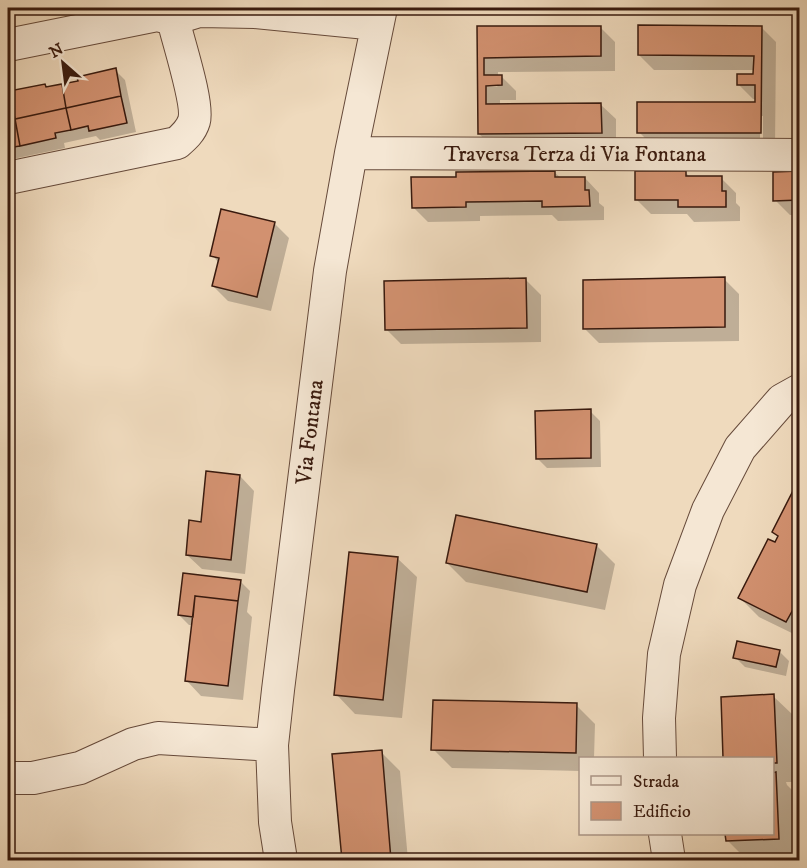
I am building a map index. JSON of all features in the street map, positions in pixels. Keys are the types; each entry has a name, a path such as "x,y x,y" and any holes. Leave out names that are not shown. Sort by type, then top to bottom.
{"street":[{"path":"8,45 160,14 199,11 379,16"},
{"path":"8,178 177,143 186,135 194,121 195,106 160,14"},
{"name":"Via Fontana","path":"281,861 276,822 272,744 330,271 379,16"},
{"name":"Traversa Terza di Via Fontana","path":"351,153 800,155"},
{"path":"660,757 659,718 664,654 680,585 704,521 740,448 782,400 800,390"},
{"path":"8,778 33,778 80,768 133,744 158,738 272,744"},
{"path":"665,835 669,861"}],"building":[{"path":"638,25 762,26 761,133 637,133 637,102 755,102 755,85 737,85 737,74 753,74 754,56 638,55"},
{"path":"477,26 601,26 601,56 484,58 484,75 502,75 502,85 486,86 486,104 601,103 602,133 478,134"},
{"path":"116,68 121,96 66,108 62,84 78,81 77,77"},
{"path":"45,84 46,87 62,84 66,108 15,119 9,91"},
{"path":"8,91 15,119 8,120"},
{"path":"121,96 127,123 89,131 88,126 71,130 66,108"},
{"path":"66,108 71,130 55,133 56,138 20,146 15,119"},
{"path":"15,119 20,146 8,148 8,120"},
{"path":"555,171 555,177 585,177 585,190 589,190 590,206 542,207 542,201 466,202 466,207 412,208 411,177 456,177 456,172"},
{"path":"635,171 686,171 686,176 722,176 722,191 726,191 726,207 678,207 678,200 635,200"},
{"path":"800,171 800,200 773,201 773,172"},
{"path":"221,209 275,222 257,297 212,286 219,258 210,256"},
{"path":"725,277 725,327 583,329 583,280"},
{"path":"526,278 527,328 385,330 384,281"},
{"path":"591,409 591,458 536,459 535,411"},
{"path":"206,471 240,475 231,560 186,555 189,520 201,522"},
{"path":"800,477 800,597 786,622 738,598 768,539 775,542 778,536 772,532"},
{"path":"456,515 597,544 587,592 446,563"},
{"path":"349,552 398,557 383,700 334,695"},
{"path":"183,573 241,580 238,601 195,596 193,617 178,615"},
{"path":"195,596 238,601 228,686 185,681"},
{"path":"737,641 780,650 776,667 733,658"},
{"path":"774,694 777,763 774,763 774,757 723,757 721,697"},
{"path":"433,700 577,703 576,753 431,750"},
{"path":"382,750 391,860 342,860 332,754"},
{"path":"774,772 776,772 779,839 726,841 725,835 774,835"}]}
